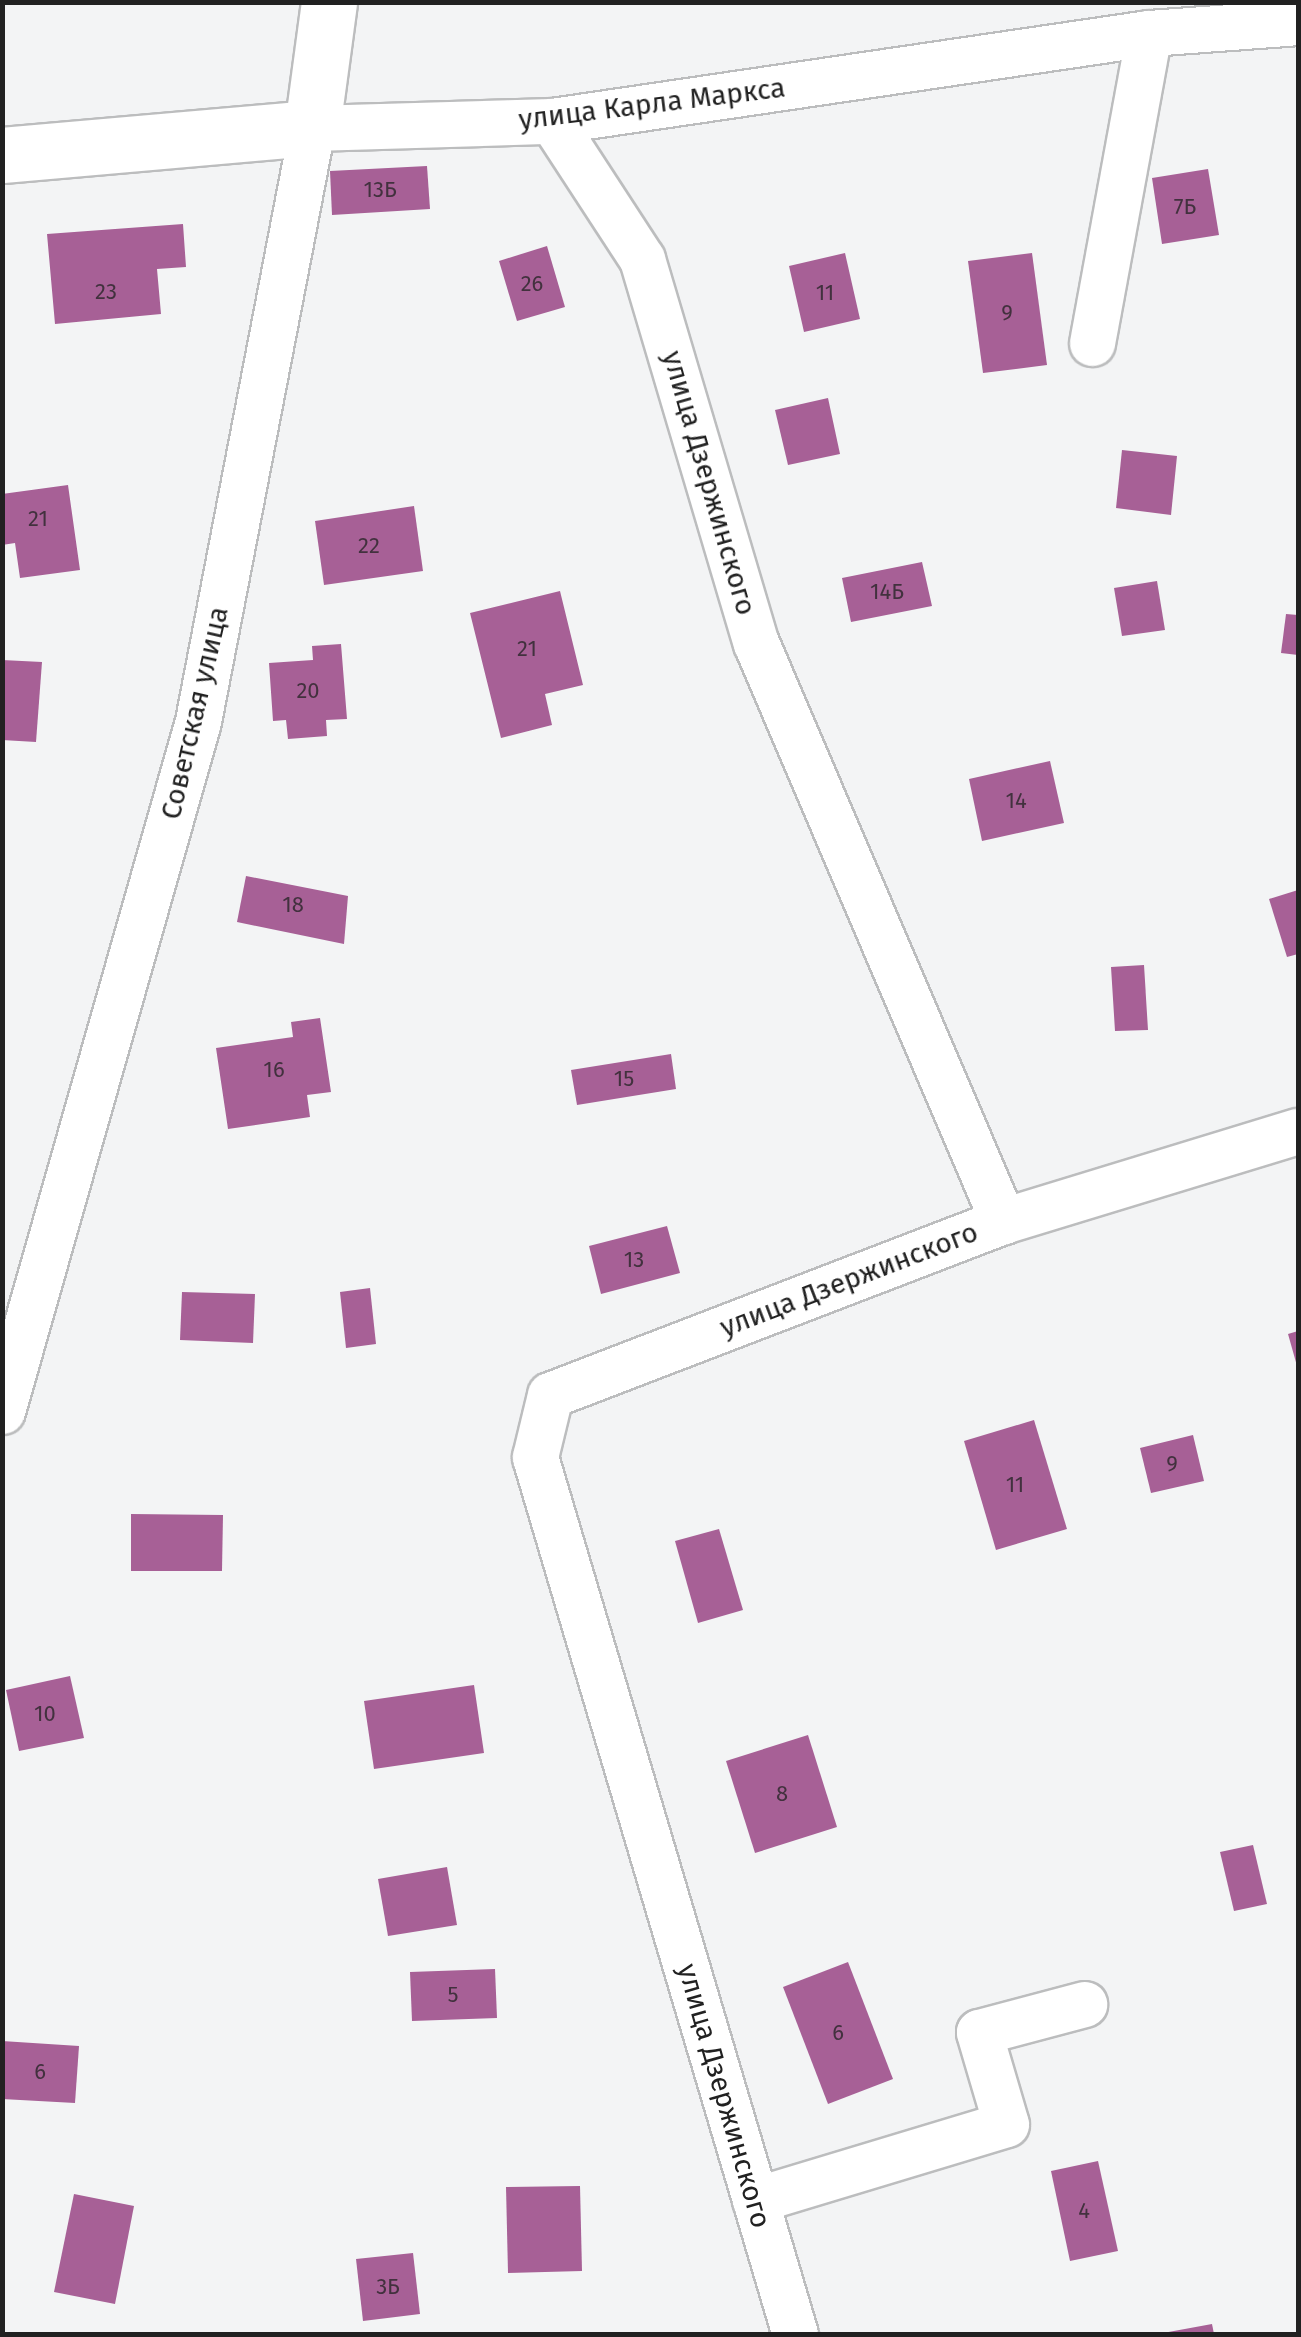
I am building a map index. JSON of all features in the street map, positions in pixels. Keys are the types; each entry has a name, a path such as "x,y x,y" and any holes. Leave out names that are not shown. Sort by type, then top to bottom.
{"main road":[{"name":"Советская улица","path":"312,128 329,2"},
{"name":"улица Карла Маркса","path":"2,154 312,128"}],"street":[{"name":"улица Карла Маркса","path":"312,128 552,121 1150,33 1298,22"},
{"path":"1092,344 1150,33"},
{"name":"улица Дзержинского","path":"552,121 642,259 756,643 1003,1221 550,1395 535,1457 795,2334"},
{"name":"Советская улица","path":"2,1411 198,721 312,128"},
{"path":"1003,1221 1298,1131"},
{"path":"755,2200 1006,2124 979,2032 1084,2004"}],"building":[{"path":"427,166 430,209 332,215 330,171"},
{"path":"1208,169 1219,235 1162,244 1152,178"},
{"path":"183,224 186,267 157,269 161,314 55,324 47,234"},
{"path":"547,246 565,307 517,321 499,261"},
{"path":"845,253 860,319 804,332 789,266"},
{"path":"1032,253 1047,365 983,373 968,261"},
{"path":"828,398 840,454 788,465 775,410"},
{"path":"1122,450 1177,456 1171,515 1116,508"},
{"path":"68,485 80,570 20,578 15,543 2,545 2,494"},
{"path":"414,506 423,571 324,585 315,521"},
{"path":"922,562 932,606 851,622 842,578"},
{"path":"1157,581 1165,630 1122,636 1114,588"},
{"path":"560,591 583,685 545,694 552,725 501,738 470,613"},
{"path":"1286,614 1298,615 1298,655 1281,653"},
{"path":"341,644 347,719 326,720 327,736 288,739 286,720 273,721 269,663 313,660 312,646"},
{"path":"2,660 42,662 36,742 2,740"},
{"path":"1050,761 1064,823 982,841 969,779"},
{"path":"246,876 348,896 344,944 237,922"},
{"path":"1298,890 1298,954 1287,957 1269,899"},
{"path":"1144,965 1148,1030 1115,1031 1111,967"},
{"path":"320,1018 331,1092 307,1095 310,1117 228,1129 216,1048 293,1037 291,1022"},
{"path":"671,1054 676,1089 577,1105 571,1070"},
{"path":"667,1226 680,1273 601,1294 589,1246"},
{"path":"370,1288 376,1344 346,1348 340,1292"},
{"path":"182,1292 255,1294 253,1343 180,1340"},
{"path":"1298,1331 1298,1366 1297,1366 1288,1334"},
{"path":"1034,1420 1067,1529 996,1550 964,1441"},
{"path":"1193,1435 1204,1481 1151,1493 1140,1448"},
{"path":"131,1514 223,1515 222,1571 131,1571"},
{"path":"719,1529 743,1610 698,1623 675,1541"},
{"path":"70,1676 84,1738 19,1751 6,1690"},
{"path":"474,1685 484,1753 374,1769 364,1701"},
{"path":"808,1735 837,1827 755,1853 726,1761"},
{"path":"1253,1845 1267,1904 1234,1911 1220,1852"},
{"path":"447,1867 457,1925 388,1936 378,1879"},
{"path":"848,1962 893,2079 828,2104 783,1987"},
{"path":"495,1969 497,2018 412,2021 410,1972"},
{"path":"2,2041 79,2046 75,2103 2,2099"},
{"path":"1098,2161 1118,2251 1070,2261 1051,2171"},
{"path":"580,2186 582,2271 508,2273 506,2187"},
{"path":"74,2194 134,2206 115,2304 54,2292"},
{"path":"413,2253 420,2314 363,2321 356,2259"},
{"path":"1212,2324 1214,2334 1163,2334 1163,2333"}]}
